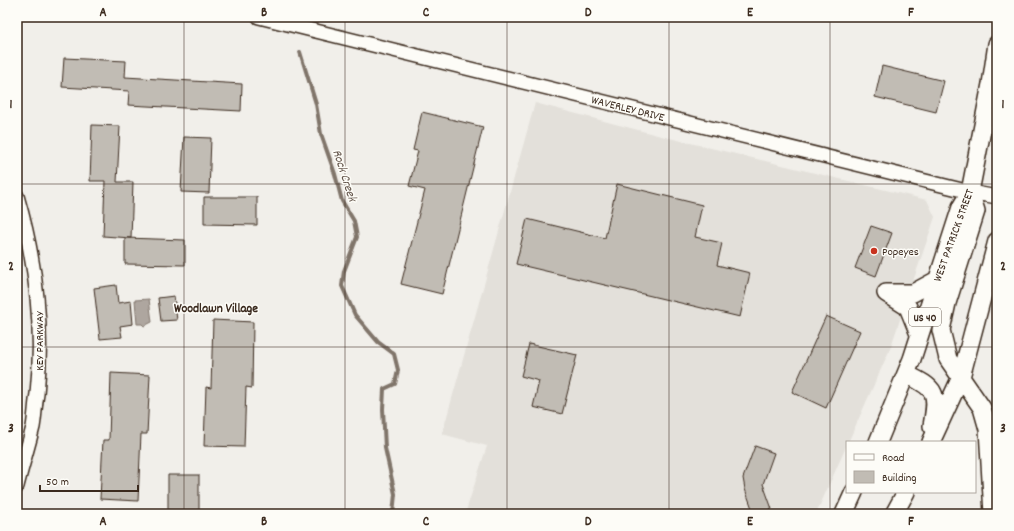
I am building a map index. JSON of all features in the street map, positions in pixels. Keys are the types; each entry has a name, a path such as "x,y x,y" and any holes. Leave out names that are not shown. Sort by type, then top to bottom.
{"main road":[{"name":"WEST PATRICK STREET","path":"878,441 906,374 961,207 970,192 991,84 997,44"},
{"path":"970,192 976,211 947,303 941,330 948,359 982,408 988,429 993,514"},
{"path":"930,441 961,377 997,241"},
{"path":"919,334 908,307 886,293 913,293 937,280"},
{"path":"906,374 928,384 936,403 930,441"},
{"path":"844,514 854,493"},
{"path":"894,514 905,493"}],"street":[{"name":"WAVERLEY DRIVE","path":"259,17 970,192 997,197"},
{"name":"KEY PARKWAY","path":"17,196 25,224 35,271 40,312 39,369 33,426 17,486"}],"shaded area":[{"path":"535,103 661,136 927,200 935,217 890,349 849,441 846,441 846,447 816,514 465,514 487,446 442,434"},
{"path":"149,299 152,322 144,326 142,324 137,324 135,300"}],"building":[{"path":"64,58 126,61 125,77 242,84 241,111 128,105 129,91 62,87"},
{"path":"882,66 944,81 936,112 875,97"},
{"path":"422,112 483,127 442,294 401,284 425,190 409,186 418,151 413,150"},
{"path":"92,125 120,126 117,182 133,182 131,238 103,236 105,181 90,181"},
{"path":"184,137 211,138 209,193 181,192"},
{"path":"617,184 702,205 695,237 722,243 717,265 750,273 740,317 516,264 527,219 605,238"},
{"path":"204,197 257,197 257,225 204,224"},
{"name":"Popeyes","path":"871,226 892,233 876,276 855,268"},
{"path":"125,238 185,240 185,265 125,264"},
{"path":"116,285 118,303 131,301 133,324 120,326 122,337 100,339 94,288"},
{"path":"174,296 177,320 161,321 158,298"},
{"path":"826,316 860,331 826,408 792,392"},
{"path":"213,320 253,322 252,388 246,387 244,447 204,446 206,387 211,388"},
{"path":"529,344 577,355 562,414 533,407 539,381 521,376"},
{"path":"111,373 150,375 147,434 141,434 138,501 100,499 103,440 109,440"},
{"path":"755,446 774,453 763,484 772,509 757,514 754,514 745,489 743,478"},
{"path":"168,475 199,475 199,514 168,514"}],"waterway":[{"name":"Rock Creek","path":"300,52 316,104 321,134 335,174 342,201 354,221 357,237 344,271 342,286 355,315 378,342 394,354 398,370 395,384 384,389 383,409 385,448 395,494 393,514"}],"place":[{"name":"Popeyes","path":"874,251"}],"district":[{"name":"Woodlawn Village","path":"216,307"}]}
